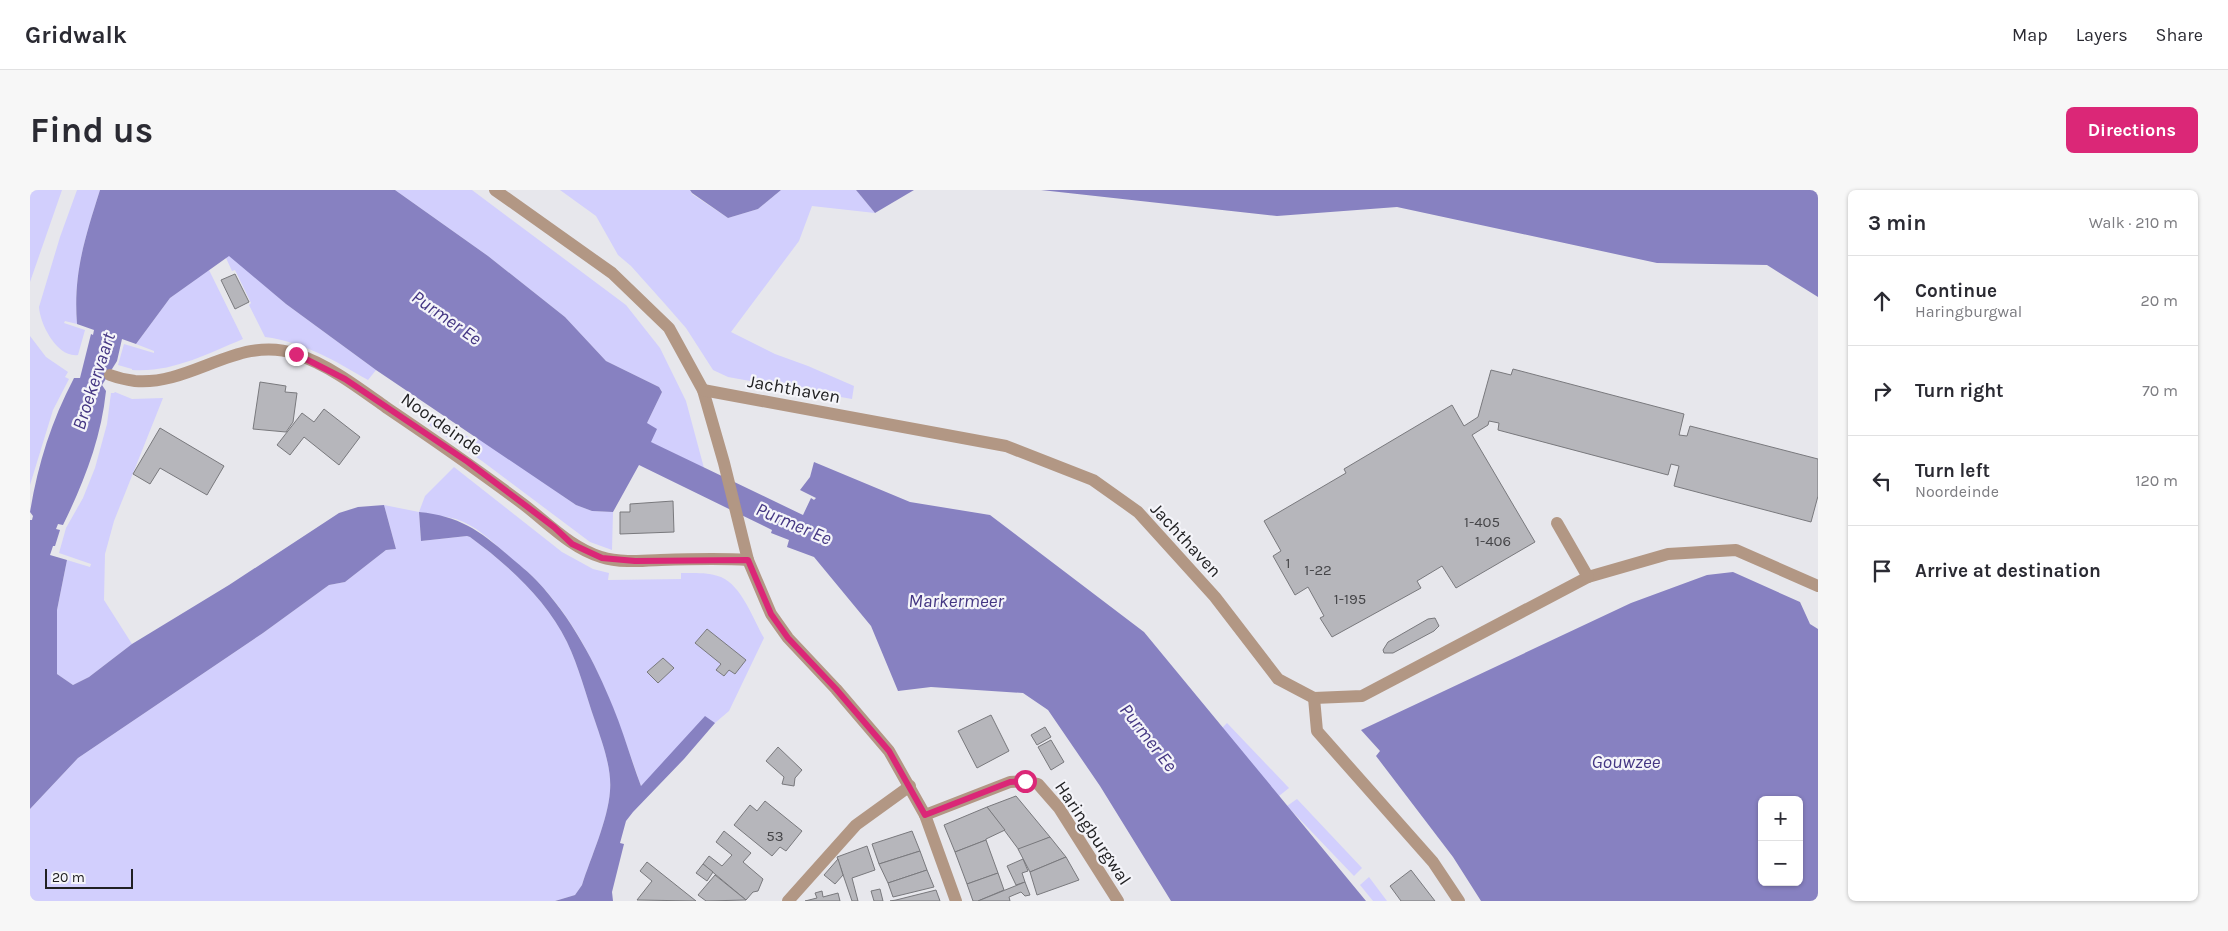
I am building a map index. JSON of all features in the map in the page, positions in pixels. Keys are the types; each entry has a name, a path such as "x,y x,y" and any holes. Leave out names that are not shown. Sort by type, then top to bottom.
{"street":[{"path":"494,190 612,272 669,328 703,390 724,463 748,560 771,614 788,638 836,689 889,751 925,815 956,901"},
{"name":"Noordeinde","path":"110,375 136,381 148,381 176,376 250,350 282,350 296,354 345,379 468,462 554,527 572,544 602,558 635,561 748,560"},
{"name":"Jachthaven","path":"703,390 1006,446 1093,480 1138,512 1215,598 1278,680 1314,698 1362,696 1588,577 1668,554 1736,550 1818,586"},
{"path":"1557,523 1588,577"},
{"path":"1314,698 1317,731 1433,862 1459,901"},
{"name":"Haringburgwal","path":"925,815 1010,782 1025,781 1038,784 1059,808 1118,901"},
{"path":"788,901 856,825 910,786"}],"shaded area":[{"path":"30,190 62,190 30,282"},
{"path":"77,190 100,190 81,256 77,288 77,324 65,321 64,323 85,330 78,355 63,351 57,346 46,330 39,307 60,237"},
{"path":"395,190 472,190 626,305 660,348 686,401 704,468 650,442 647,423 662,392 659,387 606,361 565,317 488,256"},
{"path":"560,190 690,190 692,194 728,218 758,209 781,190 856,190 875,213 812,206 799,241 731,332 775,354 854,386 852,399 728,377 713,370 686,328 631,266 618,255 596,216"},
{"path":"229,255 286,304 376,370 368,380 331,359 306,348 265,337 249,305 251,303 235,270 232,271 226,258"},
{"path":"209,270 243,339 189,361 161,369 132,370 118,365 124,344 154,353 154,351 136,344 170,298"},
{"path":"30,336 46,357 68,372 65,377 69,379 53,410 30,485"},
{"path":"115,392 132,399 163,398 114,521 105,554 104,600 132,644 89,677 73,685 57,674 57,610 67,560 90,567 91,564 59,553 66,528 83,498 95,468 107,424 111,393"},
{"path":"432,414 476,442 479,438 576,505 592,511 613,512 612,550 590,542 482,461 426,423"},
{"path":"454,467 562,552 593,569 609,573 608,580 681,579 681,573 696,573 716,575 728,581 741,595 764,638 729,711 641,786 612,705 600,678 573,627 556,603 530,574 476,529 456,519 419,512 425,496"},
{"path":"384,505 419,512 421,541 467,536 512,571 548,611 567,642 579,671 608,764 610,791 603,826 582,885 575,895 555,901 30,901 30,809 78,758 263,633 329,585 345,582 386,550 396,549"},
{"path":"1227,723 1289,788 1279,796 1222,728"},
{"path":"1297,799 1362,868 1354,876 1287,806"},
{"path":"1369,877 1387,901 1373,901 1360,885"}],"water":[{"path":"100,190 395,190 488,256 565,317 606,361 659,387 662,392 647,423 657,429 651,442 803,515 811,498 814,500 816,498 800,490 810,477 814,462 910,502 990,515 1144,632 1366,901 1171,901 1100,786 1048,710 1023,693 931,687 898,691 871,626 814,557 787,547 789,540 771,533 772,530 639,465 613,512 592,511 576,505 376,370 286,304 229,256 170,298 136,344 122,339 117,361 102,385 106,391 96,443 71,509 63,525 58,524 56,529 60,530 50,555 67,560 57,610 57,674 73,685 89,677 132,644 229,585 339,513 358,507 384,505 396,549 386,550 345,582 329,585 263,633 78,758 30,809 30,520 32,520 33,516 30,512 41,460 52,427 74,378 80,378 91,334 93,335 94,330 77,324 76,306 81,256"},
{"path":"690,190 781,190 758,209 728,218"},
{"path":"856,190 914,190 875,213"},
{"path":"1041,190 1818,190 1818,297 1767,265 1657,263 1397,207 1277,216"},
{"path":"419,512 446,517 478,532 527,571 549,595 571,625 598,673 617,717 641,786 705,716 715,723 626,821 620,843 624,844 612,892 613,901 555,901 575,895 582,885 603,826 610,791 608,764 603,746 579,671 567,642 548,611 525,584 470,537 421,541"},
{"name":"Gouwzee","path":"1733,572 1800,602 1810,624 1818,629 1818,901 1481,901 1453,857 1376,756 1380,751 1361,730 1631,603 1707,575"}],"building":[{"path":"235,274 249,302 235,309 221,280"},
{"path":"1513,369 1684,414 1679,435 1687,436 1690,426 1818,459 1818,496 1811,522 1674,486 1679,466 1671,464 1668,475 1498,430 1499,423 1489,421 1488,425 1472,435 1535,542 1456,588 1442,566 1417,581 1421,588 1332,637 1320,618 1324,616 1308,587 1295,595 1273,556 1281,551 1264,521 1346,473 1344,469 1452,405 1464,426 1478,417 1491,370 1511,375"},
{"path":"260,382 286,386 285,392 297,393 293,422 286,432 253,429"},
{"path":"324,409 360,437 339,465 304,437 290,455 277,445 302,413 314,422"},
{"path":"160,428 224,466 207,495 160,468 150,484 133,474"},
{"path":"673,501 674,532 620,534 620,512 630,512 630,504"},
{"path":"1435,618 1439,626 1434,631 1393,653 1384,653 1383,650 1388,642 1428,619"},
{"path":"707,629 746,660 735,674 729,670 724,676 716,670 721,664 695,643"},
{"path":"663,658 674,668 658,683 647,672"},
{"path":"991,715 1009,751 977,768 958,731"},
{"path":"1045,727 1051,737 1037,745 1031,735"},
{"path":"1051,740 1064,762 1051,770 1038,747"},
{"path":"778,747 802,770 795,778 794,786 782,784 784,777 766,761"},
{"path":"1016,796 1050,837 1019,850 987,807"},
{"path":"765,801 802,831 786,851 780,847 772,856 734,825 750,805 757,811"},
{"path":"987,807 1005,830 986,840 955,852 944,825"},
{"path":"724,831 751,853 743,862 763,879 758,891 753,892 746,900 703,864 709,856 722,866 732,855 716,842"},
{"path":"912,831 920,851 879,864 872,844"},
{"path":"1050,837 1066,857 1030,872 1018,849"},
{"path":"986,840 998,873 967,884 955,852"},
{"path":"867,846 875,870 852,878 858,901 852,901 837,857"},
{"path":"920,851 927,870 888,883 879,864"},
{"path":"1066,857 1079,880 1037,895 1030,872"},
{"path":"838,859 843,875 835,884 824,875"},
{"path":"1023,859 1028,871 1022,873 1025,882 1016,885 1007,866"},
{"path":"647,862 696,901 637,900 652,881 640,871"},
{"path":"703,864 713,872 707,881 696,873"},
{"path":"927,870 934,887 893,897 888,883"},
{"path":"1411,870 1435,901 1401,901 1390,886"},
{"path":"998,873 1004,890 978,901 973,901 967,884"},
{"path":"715,875 746,900 706,901 698,895"},
{"path":"1025,882 1030,895 1025,896 1021,892 1009,897 1010,901 978,901"},
{"path":"880,889 883,901 874,901 871,891"},
{"path":"936,890 940,901 890,901 896,900"},
{"path":"822,891 823,897 838,893 840,901 805,901 817,898 815,893"}],"route":[{"path":"296,354 312,360 345,379 468,462 554,527 572,544 602,558 635,561 748,560 771,614 788,638 836,689 889,751 925,815 1010,782 1025,781"}],"water label":[{"name":"Purmer Ee","path":"447,317"},
{"name":"Broekervaart","path":"93,381"},
{"name":"Purmer Ee","path":"794,523"},
{"name":"Markermeer","path":"956,600"},
{"name":"Purmer Ee","path":"1149,737"}]}
